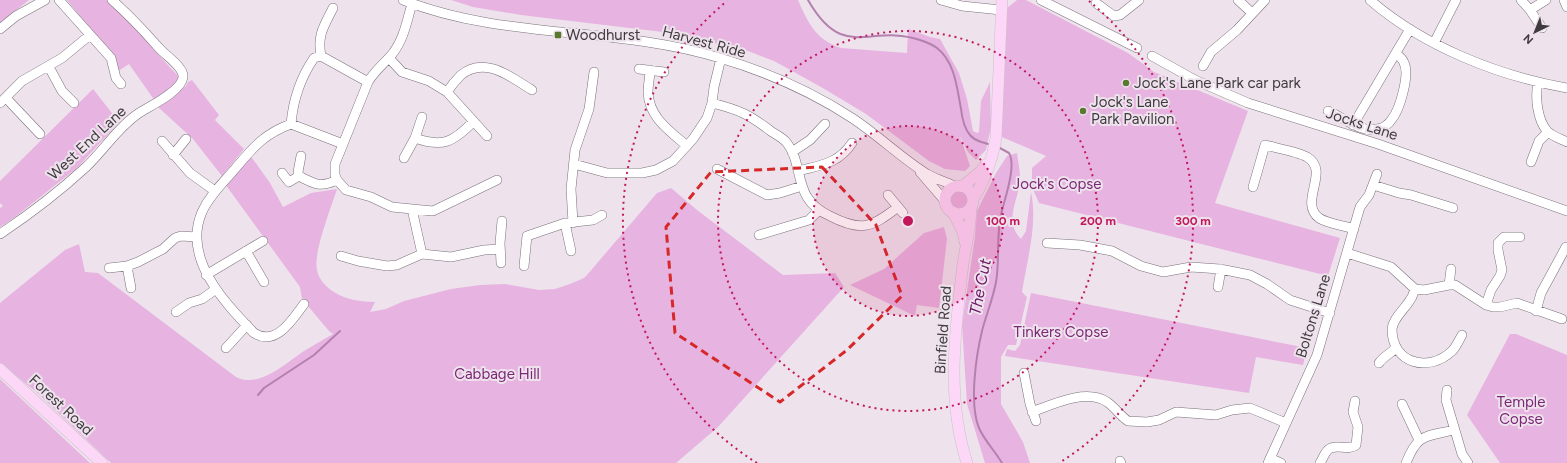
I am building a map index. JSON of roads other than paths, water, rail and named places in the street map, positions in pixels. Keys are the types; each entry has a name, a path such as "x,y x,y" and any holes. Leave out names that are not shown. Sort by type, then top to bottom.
{"main road":[{"name":"Binfield Road","path":"967,463 959,430 954,373 954,339 972,203 989,170 996,138 1001,5"},
{"name":"Binfield Road","path":"959,186 984,169 993,155"},
{"path":"959,186 970,191 972,203 965,212 957,214 947,208 945,201 947,192 959,186"},
{"name":"Binfield Road","path":"953,212 963,232 966,247"},
{"name":"Forest Road","path":"0,369 102,463"}],"street":[{"path":"0,29 16,16 45,0"},
{"path":"59,0 111,58 116,78 120,84"},
{"name":"West End Lane","path":"0,234 74,177 99,153 127,122 167,96 180,84 182,80 183,73 176,63 159,48 134,19 112,0"},
{"name":"Harvest Ride","path":"403,0 440,13 487,23 638,40 679,47 721,58 781,80 815,96 856,121 927,174 959,186"},
{"path":"941,0 962,6 1001,5"},
{"path":"1041,0 1137,48"},
{"path":"1096,3 1114,16 1120,15 1139,0"},
{"path":"1238,0 1252,14"},
{"path":"1203,66 1211,52 1237,30 1265,0"},
{"path":"1370,0 1410,29 1452,52 1504,72 1538,82 1567,88"},
{"path":"1434,43 1456,0"},
{"path":"1521,0 1542,28"},
{"path":"1530,10 1546,0"},
{"path":"1564,0 1567,7"},
{"path":"412,4 396,48 389,58 373,73 368,82 335,164 335,175 337,180 346,190 371,197 392,207 433,211 497,180"},
{"path":"321,56 319,44 321,32 332,8"},
{"path":"1353,125 1410,29"},
{"path":"40,134 3,100 22,81 49,67 90,35"},
{"path":"1327,110 1353,125 1375,130 1384,127 1395,116 1406,76 1404,61 1396,54"},
{"path":"292,124 293,105 306,69 314,58 321,56 368,82"},
{"name":"Jocks Lane","path":"1152,56 1195,80 1248,103 1378,144 1567,211"},
{"path":"389,58 402,72 429,81 447,92 487,136"},
{"path":"574,164 607,172 648,172 666,166 673,161 704,124 712,103 721,58"},
{"path":"49,67 62,91 74,103"},
{"path":"447,92 465,73 486,67 503,72 532,90"},
{"path":"639,69 664,72"},
{"path":"650,70 648,93 652,110 660,123 687,146"},
{"path":"570,251 570,188 578,138 589,109 594,72"},
{"path":"1538,82 1539,112 1548,132 1567,142"},
{"path":"712,103 735,109 752,117 784,140 792,152 802,186 810,202 819,210 840,222 862,227 875,224 900,210 888,195"},
{"path":"404,158 422,117"},
{"path":"414,138 425,142 448,142 460,134 473,122"},
{"path":"304,304 287,325 275,336 268,338 260,337 247,325 206,275 197,249 197,228 202,213 215,191 248,153 276,129 292,124 343,144"},
{"path":"792,152 810,140 825,124"},
{"path":"1531,162 1538,140 1548,132"},
{"path":"173,155 186,139"},
{"path":"162,142 190,173 215,191"},
{"path":"798,171 832,162 846,152 852,143"},
{"path":"1253,187 1265,145 1307,157 1314,164 1316,178 1311,202 1312,210 1323,220 1354,229"},
{"path":"299,176 300,156"},
{"name":"Harvest Ride","path":"906,158 945,201"},
{"path":"717,169 767,195 780,193 802,186"},
{"path":"282,173 289,182 299,176"},
{"name":"Boltons Lane","path":"1269,460 1317,355 1360,207 1369,195 1377,174"},
{"path":"299,176 318,185 329,184 337,180"},
{"path":"1373,185 1452,208"},
{"path":"412,209 422,254"},
{"path":"759,235 809,220 819,210"},
{"path":"524,266 526,236 569,223 594,220 602,215"},
{"path":"501,263 500,249 502,221"},
{"path":"109,268 127,266 138,262 163,249 175,238 181,236 196,237"},
{"path":"1486,305 1491,290 1502,270 1498,243 1504,237 1520,237"},
{"path":"206,275 263,241"},
{"path":"1047,243 1080,245 1112,251 1141,266 1163,272 1191,267 1250,275 1290,300 1330,313"},
{"path":"1536,311 1540,293 1566,247"},
{"path":"341,256 358,261 387,266 397,265 422,254 451,257 484,250 500,249"},
{"path":"246,251 264,282"},
{"path":"1347,253 1390,267 1415,289 1424,290 1455,285 1476,300 1486,305 1500,307 1517,303 1562,319"},
{"path":"127,266 131,288"},
{"path":"1449,285 1452,269"},
{"path":"1218,286 1221,270"},
{"path":"176,312 189,303 202,299 216,289"},
{"path":"1415,289 1410,300 1400,312 1393,326 1393,338 1396,348 1400,353 1412,361 1426,363 1438,359 1453,350 1462,335"},
{"path":"226,348 247,325"},
{"path":"1379,363 1383,356 1389,354 1396,348"},
{"path":"1024,373 1032,412 1036,421"},
{"path":"1447,390 1446,400 1454,430 1462,454 1468,463"},
{"path":"1032,412 1076,397 1091,397 1106,401 1128,421 1147,422 1159,420 1176,412 1184,411 1193,414 1216,415 1232,410 1250,408 1286,422"},
{"path":"1320,463 1329,449 1334,447 1351,448 1356,444 1358,427 1353,412 1355,401"},
{"path":"1402,404 1419,440"},
{"path":"1406,463 1412,449 1419,440 1454,430"},
{"path":"1269,460 1281,463"}],"waterway":[{"name":"The Cut","path":"808,0 821,19 834,30 846,36 902,36 931,44 937,48 948,60 954,76 966,129 974,139 992,145"},
{"name":"The Cut","path":"998,147 1009,153 1012,166 1001,215 996,282 980,341 976,366 974,380 974,406 979,428 1002,463"},
{"path":"258,395 264,388 314,355 340,331"}],"place":[{"name":"Woodhurst","path":"558,35"},
{"name":"Jock's Lane Park car park","path":"1126,83"},
{"name":"Jock's Lane Park Pavilion","path":"1083,111"}],"park label":[{"name":"Jock's Copse","path":"1057,184"},
{"name":"Tinkers Copse","path":"1061,332"},
{"name":"Cabbage Hill","path":"497,374"},
{"name":"Temple Copse","path":"1521,410"}]}
